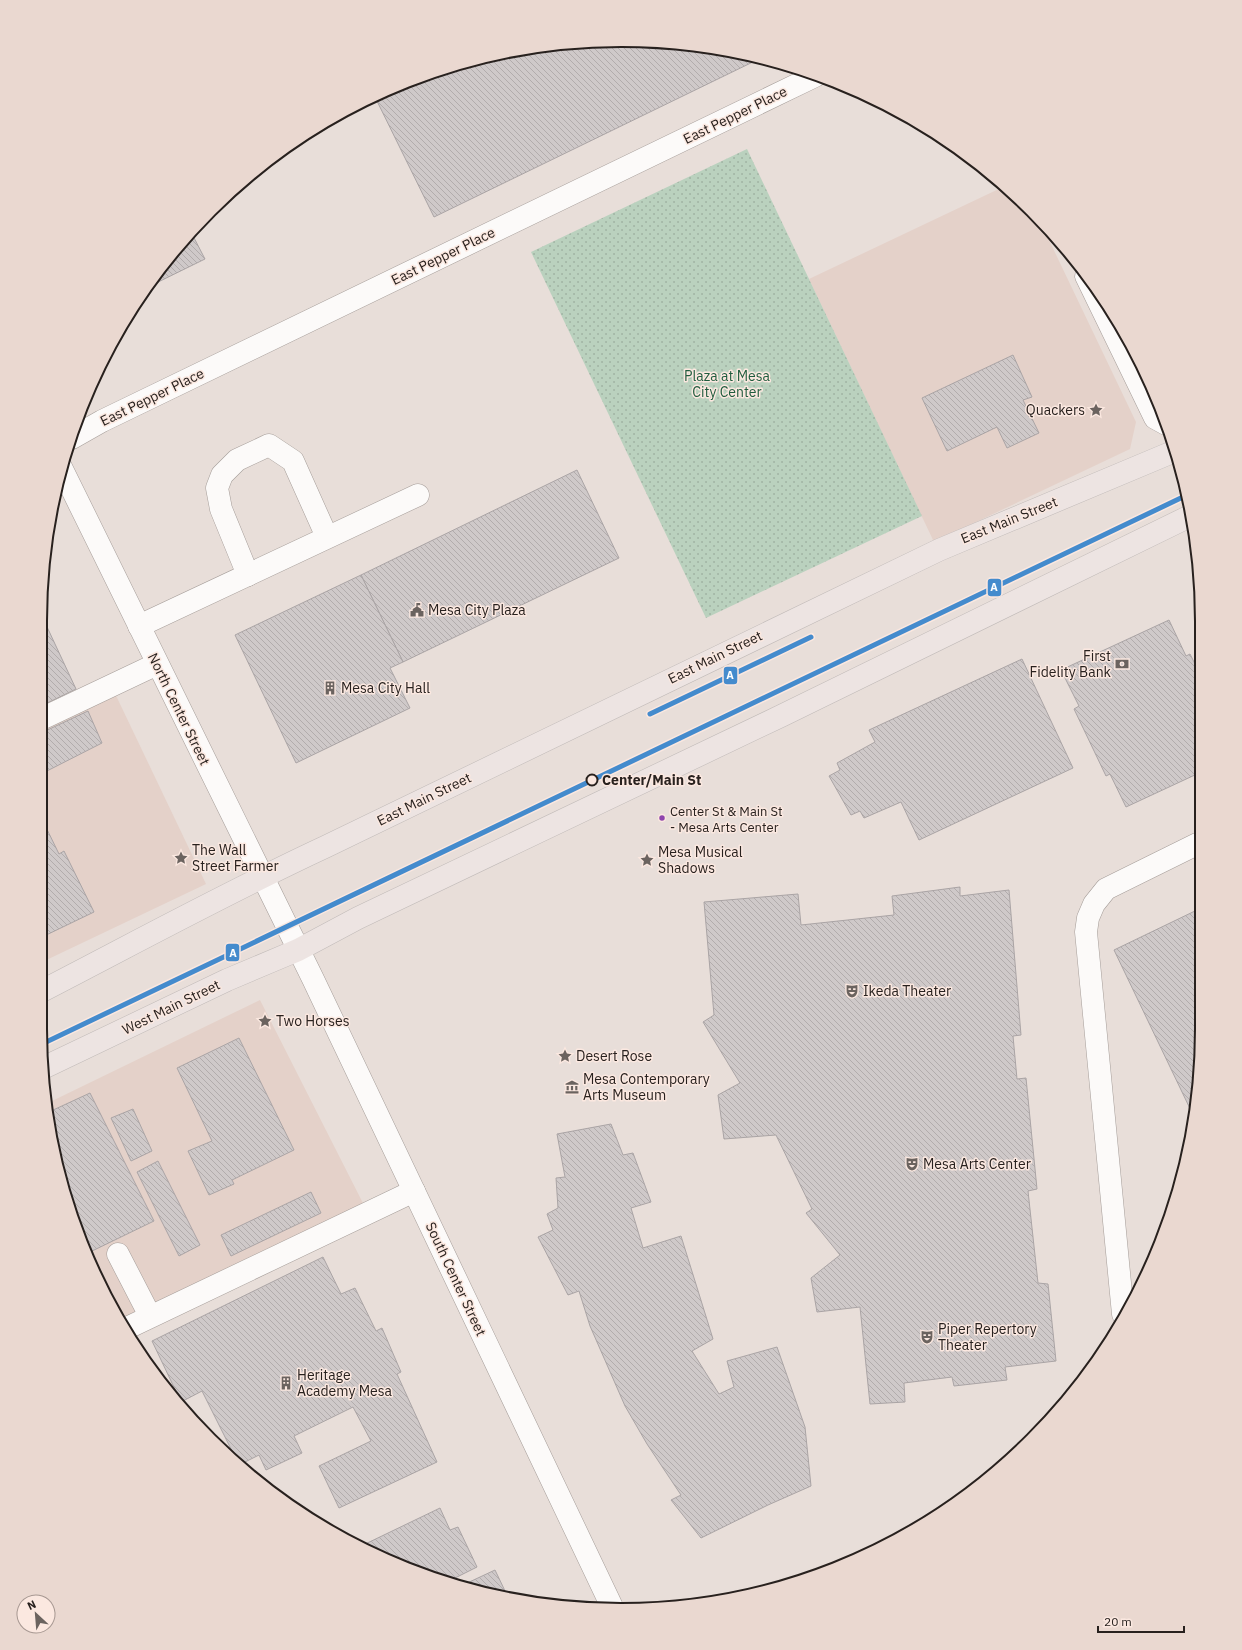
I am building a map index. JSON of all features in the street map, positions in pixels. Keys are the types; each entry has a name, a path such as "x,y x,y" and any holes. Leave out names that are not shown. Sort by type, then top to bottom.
{"main road":[{"name":"East Main Street","path":"262,876 325,847 939,550 1170,454"},
{"path":"298,950 358,918 781,716 1185,518"},
{"path":"47,988 262,876"},
{"name":"West Main Street","path":"48,1066 227,980 298,950"}],"street":[{"name":"East Pepper Place","path":"77,435 109,418 810,79"},
{"path":"1101,307 1155,418 1159,420"},
{"path":"248,575 221,509 217,488 222,474 237,460 269,445 293,461 327,537"},
{"name":"North Center Street","path":"66,477 298,950"},
{"path":"139,626 418,495"},
{"path":"47,716 157,664"},
{"path":"1122,1308 1086,932 1088,918 1094,904 1106,889 1195,845"},
{"name":"South Center Street","path":"298,950 610,1603"},
{"path":"130,1326 414,1191"},
{"path":"118,1254 150,1316"}],"shaded area":[{"path":"999,189 1027,215 1048,237 1136,422 1130,449 934,542 809,279"},
{"path":"110,683 206,884 47,960 47,714"},
{"path":"260,1000 369,1215 132,1329 106,1283 77,1214 58,1141 52,1101"}],"green space":[{"name":"Plaza at Mesa City Center","path":"747,149 922,516 706,618 531,252"}],"building":[{"path":"583,48 659,48 696,52 752,63 434,217 377,101 436,77 472,67 509,58"},
{"path":"194,238 205,259 159,282"},
{"path":"1013,355 1032,397 1023,400 1039,433 1007,448 997,427 947,451 922,398"},
{"name":"Mesa City Plaza","path":"577,470 619,558 403,662 361,575"},
{"name":"Mesa City Hall","path":"361,575 403,662 390,668 410,708 296,763 235,635"},
{"path":"1169,620 1186,656 1190,654 1195,664 1195,775 1126,807 1110,774 1106,776 1074,709 1079,706 1061,670"},
{"path":"47,627 76,689 47,703"},
{"path":"1022,659 1073,768 919,840 901,802 864,818 860,811 851,815 829,776 840,770 837,763 875,742 869,730"},
{"path":"88,711 102,743 47,771 47,730"},
{"path":"47,829 59,854 64,851 94,912 47,935"},
{"name":"Mesa Arts Center","path":"960,887 960,896 1009,890 1021,1035 1013,1036 1017,1079 1026,1078 1037,1189 1028,1191 1038,1283 1048,1284 1056,1361 1005,1367 1007,1380 954,1386 952,1377 904,1383 905,1402 870,1404 860,1307 817,1312 811,1278 840,1255 806,1213 812,1209 776,1135 724,1139 718,1095 740,1083 703,1022 714,1015 704,902 798,894 801,925 894,915 892,896"},
{"path":"1195,911 1194,1067 1189,1107 1114,950"},
{"path":"239,1038 294,1150 232,1180 234,1184 209,1195 188,1151 212,1141 177,1068"},
{"path":"90,1093 154,1221 92,1251 77,1214 67,1178 58,1141 53,1110"},
{"path":"133,1109 152,1151 131,1161 111,1118"},
{"path":"611,1124 623,1155 633,1153 651,1202 631,1208 643,1248 681,1236 713,1339 692,1351 719,1394 734,1387 727,1361 777,1347 805,1427 811,1486 701,1538 671,1500 681,1495 647,1444 625,1406 590,1326 579,1291 568,1295 538,1237 553,1230 547,1214 558,1208 556,1178 565,1177 557,1134"},
{"path":"158,1161 200,1245 179,1256 137,1172"},
{"path":"311,1192 321,1213 231,1256 221,1235"},
{"name":"Heritage Academy Mesa","path":"323,1257 341,1294 355,1288 376,1331 382,1328 401,1372 397,1374 437,1462 339,1508 319,1466 371,1441 353,1407 294,1436 302,1453 266,1470 259,1455 245,1462 232,1451 202,1391 184,1401 175,1389 152,1341"},
{"path":"440,1508 450,1530 458,1527 477,1567 455,1578 436,1573 366,1544"},
{"path":"495,1570 505,1591 472,1583 469,1582"}],"transit line":[{"name":"A","path":"47,1041 1181,498"},
{"name":"A","path":"650,714 811,637"}],"place":[{"name":"Quackers","path":"1096,410"},
{"name":"Mesa City Plaza","path":"417,610"},
{"name":"First Fidelity Bank","path":"1122,664"},
{"name":"Mesa City Hall","path":"330,688"},
{"name":"Center/Main St","path":"592,780"},
{"name":"Center St & Main St - Mesa Arts Center","path":"662,818"},
{"name":"The Wall Street Farmer","path":"181,858"},
{"name":"Mesa Musical Shadows","path":"647,860"},
{"name":"Ikeda Theater","path":"852,991"},
{"name":"Two Horses","path":"265,1021"},
{"name":"Desert Rose","path":"565,1056"},
{"name":"Mesa Contemporary Arts Museum","path":"572,1087"},
{"name":"Mesa Arts Center","path":"912,1164"},
{"name":"Piper Repertory Theater","path":"927,1337"},
{"name":"Heritage Academy Mesa","path":"286,1383"}]}
